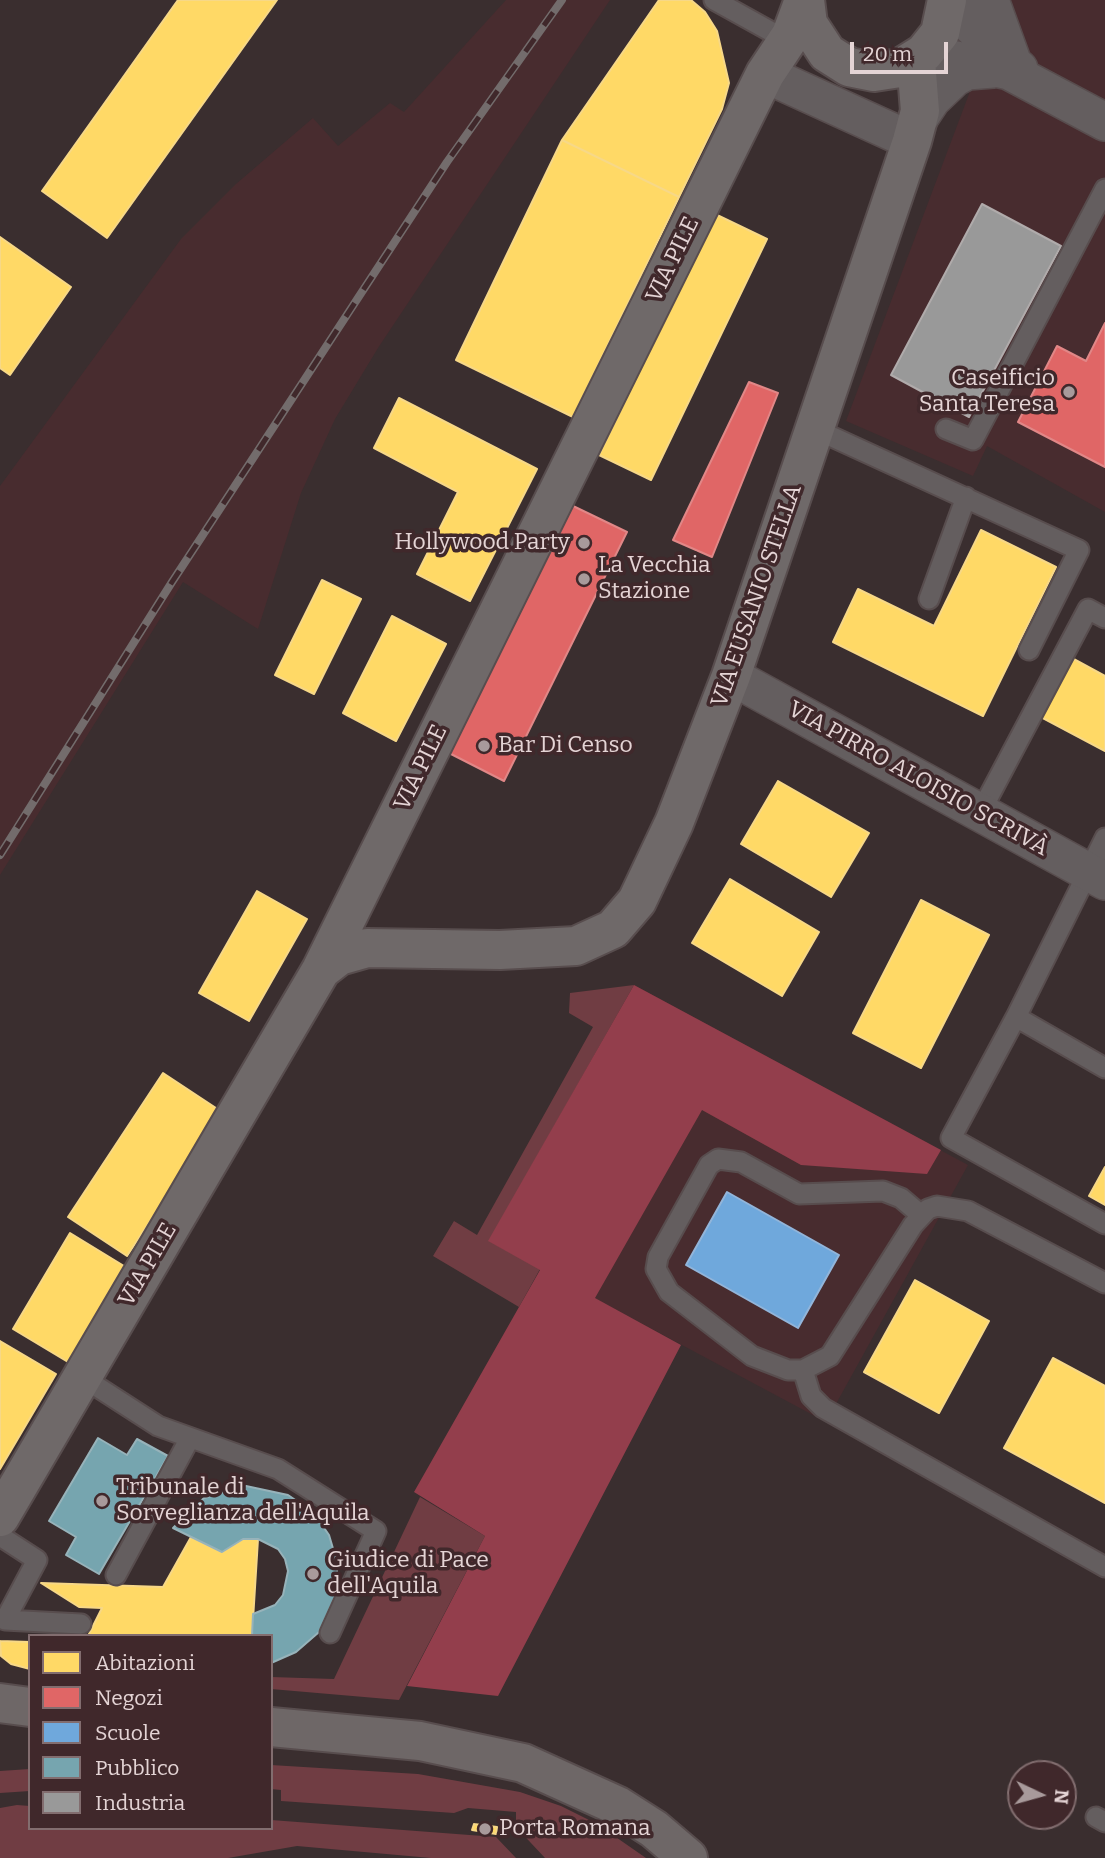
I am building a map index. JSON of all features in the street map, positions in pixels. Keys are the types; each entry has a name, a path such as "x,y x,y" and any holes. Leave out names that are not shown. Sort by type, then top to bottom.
{"main road":[{"path":"0,1703 28,1707"},
{"path":"0,1731 28,1727"},
{"path":"273,1727 420,1741 523,1763 588,1790 618,1806 654,1829 688,1858"}],"street":[{"name":"VIA PILE","path":"0,1517 321,970 765,74 788,41 804,0"},
{"path":"804,0 808,24 816,39 841,63 874,72 900,68 917,59 940,33 947,0"},
{"path":"947,0 1022,74 1105,122"},
{"path":"990,0 998,29 1022,74"},
{"path":"917,59 952,59 1022,74"},
{"name":"VIA EUSANIO STELLA","path":"321,970 339,956 357,949 418,947 481,950 554,948 586,943 612,929 631,910 645,887 699,763 815,429 915,131 920,102 917,59"},
{"path":"765,74 915,131 932,99 960,74 982,69 1022,74"},
{"name":"VIA PIRRO ALOISIO SCRIVÀ","path":"731,676 1096,876"},
{"name":"VIA EUSANIO STELLA","path":"371,870 367,901 373,923 393,939 418,947"}],"lane":[{"path":"713,0 788,41"},
{"path":"946,429 973,440 1105,189"},
{"path":"815,429 1079,550 1029,650"},
{"path":"929,599 966,497"},
{"path":"980,813 1088,609 1105,618"},
{"path":"1105,838 1096,876 951,1138 1105,1224"},
{"path":"1016,1017 1105,1068"},
{"path":"921,1215 901,1198 883,1191 799,1194 741,1162 718,1159 709,1165 658,1257 656,1269 669,1292 752,1356 788,1370 803,1370 830,1356 921,1215 937,1206 968,1211 1105,1283"},
{"path":"803,1370 811,1396 823,1408 1105,1567"},
{"path":"82,1377 158,1426 278,1469 376,1531 330,1633"},
{"path":"116,1575 190,1438"},
{"path":"0,1536 37,1560 5,1620 81,1624"}],"shaded area":[{"path":"506,0 610,0 378,348 335,419 301,493 258,629 183,582 0,875 0,486 181,239 236,184 313,118 338,146 390,103 404,112"},
{"path":"995,0 1105,0 1105,512 987,446 973,476 846,421 969,94"},
{"path":"634,985 968,1165 826,1422 594,1298"},
{"path":"634,985 489,1241 540,1269 519,1307 433,1256 454,1221 477,1235 593,1027 569,1013 570,993"},
{"path":"634,985 941,1150 927,1174 801,1165 702,1110 595,1298 681,1345 498,1696 407,1686 485,1536 414,1492 540,1270 488,1241"},
{"path":"420,1497 485,1536 399,1700 273,1689 273,1677 334,1679"},
{"path":"273,1765 418,1774 520,1792 561,1806 597,1824 646,1858 545,1858 516,1827 516,1812 468,1808 454,1813 281,1801 281,1790 273,1789"},
{"path":"28,1769 28,1791 0,1793 0,1771"},
{"path":"28,1806 28,1830 273,1830 273,1820 496,1837 516,1858 431,1858 297,1846 228,1858 0,1858 0,1808"}],"building: Abitazioni":[{"path":"178,0 277,0 107,238 42,191"},
{"path":"659,0 691,0 705,12 717,31 729,83 722,109 679,197 562,140"},
{"path":"562,140 679,197 573,417 456,360"},
{"path":"715,214 767,239 651,480 599,455"},
{"path":"0,237 71,287 10,375 0,368"},
{"path":"399,398 537,469 470,601 417,574 458,492 374,448"},
{"path":"981,530 1056,567 983,716 833,642 858,589 934,626"},
{"path":"322,580 361,599 314,694 275,675"},
{"path":"392,616 446,644 396,741 343,713"},
{"path":"1070,657 1105,676 1105,751 1039,716"},
{"path":"778,781 869,833 831,897 741,844"},
{"path":"730,879 819,932 782,996 692,943"},
{"path":"257,891 307,919 249,1021 199,993"},
{"path":"921,900 989,935 921,1068 853,1033"},
{"path":"163,1073 222,1112 127,1256 68,1217"},
{"path":"1105,1167 1105,1205 1089,1196"},
{"path":"70,1233 124,1266 68,1362 13,1329"},
{"path":"915,1280 989,1321 939,1413 864,1372"},
{"path":"0,1341 56,1374 0,1469"},
{"path":"1053,1358 1105,1386 1105,1503 1004,1448"},
{"path":"191,1537 222,1552 243,1539 258,1539 252,1634 89,1634 102,1608 79,1607 41,1583 163,1587"},
{"path":"0,1641 28,1642 28,1668 11,1664 1,1656"},
{"name":"Porta Romana","path":"474,1824 497,1827 496,1834 472,1830"}],"building: Negozi":[{"name":"Caseificio Santa Teresa","path":"1105,323 1105,467 1018,422 1057,346 1086,361"},
{"path":"749,382 778,393 712,557 673,540"},
{"path":"571,505 627,532 504,781 449,753"}],"building: Scuole":[{"path":"727,1192 839,1255 798,1328 686,1265"}],"building: Pubblico":[{"name":"Tribunale di Sorveglianza dell'Aquila","path":"98,1438 127,1455 137,1439 168,1456 99,1574 66,1555 76,1537 49,1521"},
{"name":"Giudice di Pace dell'Aquila","path":"246,1486 288,1495 313,1512 329,1535 337,1562 337,1592 319,1632 296,1652 273,1662 273,1634 252,1634 253,1614 275,1605 283,1595 288,1571 285,1559 278,1549 258,1539 243,1539 222,1552 173,1528 204,1498"}],"building: Industria":[{"path":"982,204 1061,246 969,417 891,375"}],"railway":[{"path":"0,855 172,582 447,162 562,0"}],"place":[{"name":"Caseificio Santa Teresa","path":"1069,392"},
{"name":"Hollywood Party","path":"584,543"},
{"name":"La Vecchia Stazione","path":"584,579"},
{"name":"Bar Di Censo","path":"484,746"},
{"name":"Tribunale di Sorveglianza dell'Aquila","path":"102,1501"},
{"name":"Giudice di Pace dell'Aquila","path":"313,1574"},
{"name":"Porta Romana","path":"485,1829"}]}
